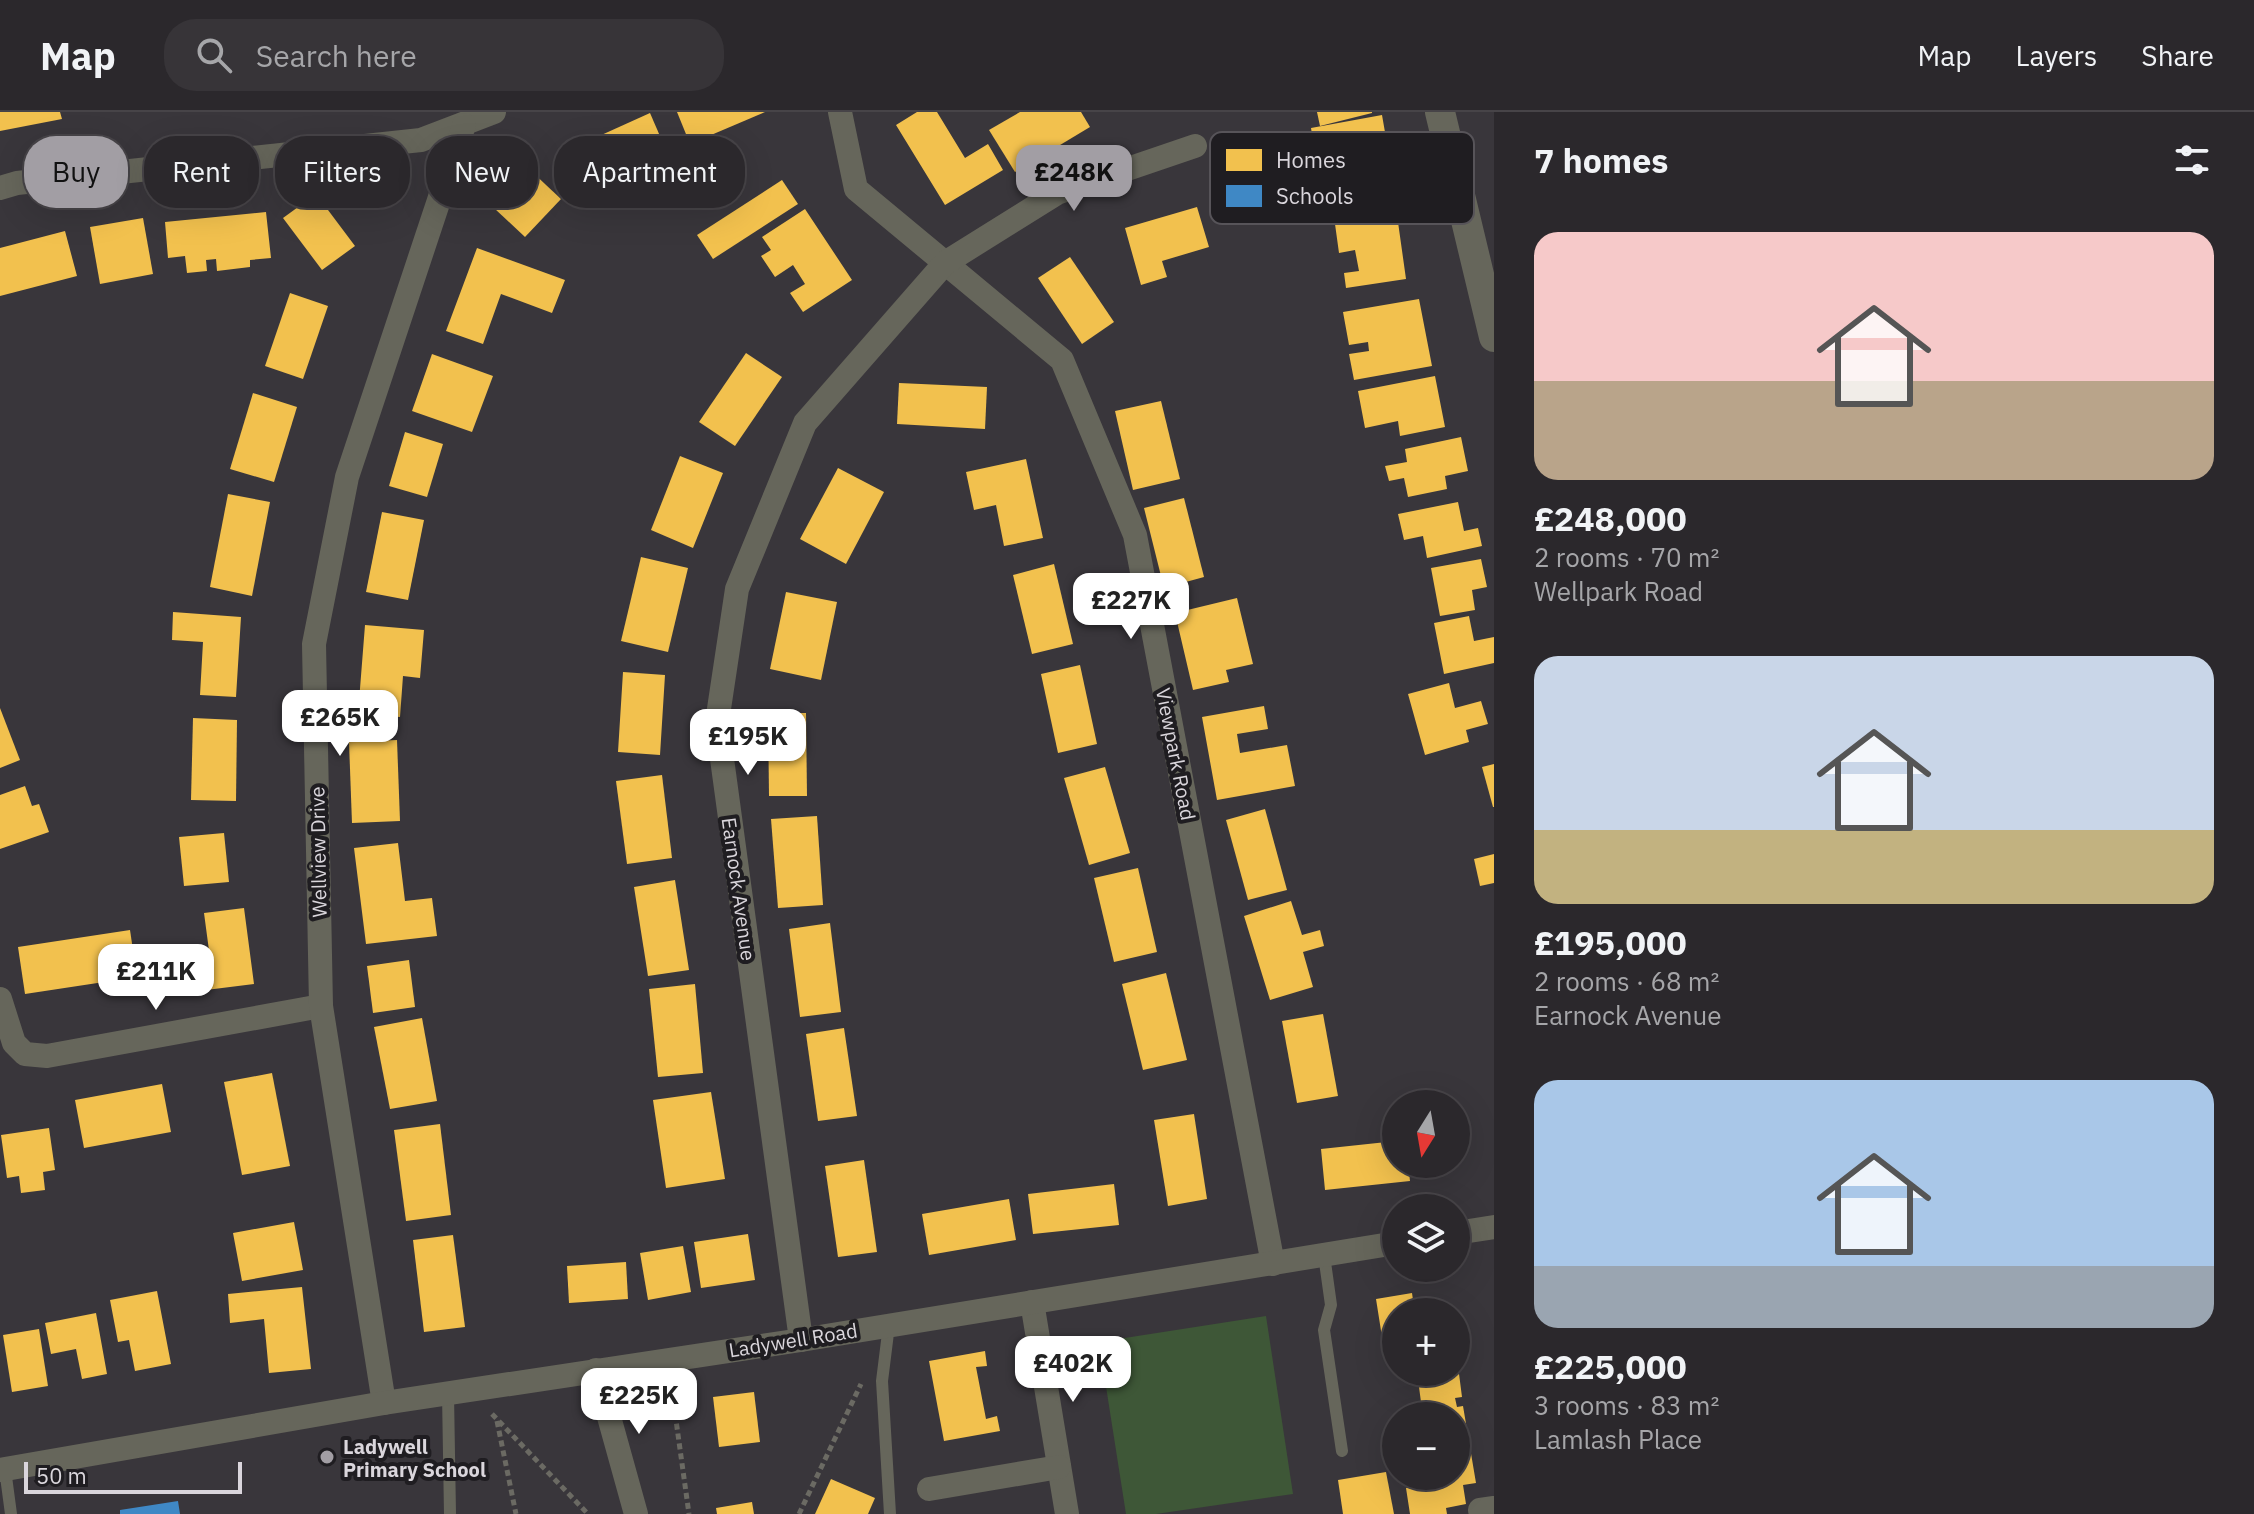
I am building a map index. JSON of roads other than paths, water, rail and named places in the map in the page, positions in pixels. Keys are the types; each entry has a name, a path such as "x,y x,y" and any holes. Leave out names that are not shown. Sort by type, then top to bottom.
{"street":[{"path":"0,188 17,183 421,140 494,112"},
{"name":"Viewpark Road","path":"840,112 856,189 1062,360 1135,535 1273,1264"},
{"path":"1440,112 1445,132"},
{"name":"Wellview Drive","path":"384,1403 321,1006 314,644 347,477 464,125"},
{"name":"Earnock Avenue","path":"801,1340 717,722 737,589 805,423 945,263 1057,193 1195,146"},
{"path":"1467,224 1494,337"},
{"path":"0,999 14,1043 25,1054 47,1056 321,1006"},
{"path":"1470,1231 1494,1227"},
{"name":"Ladywell Road","path":"2,1470 384,1403 801,1340 1382,1245"},
{"path":"1032,1302 1067,1514"},
{"path":"596,1370 636,1514"},
{"path":"929,1489 1059,1467"}],"lane":[{"path":"1324,1255 1331,1305 1324,1330 1342,1451"},
{"path":"889,1325 882,1381 890,1514"},
{"path":"450,1514 459,1393"},
{"path":"2,1470 11,1514"}],"place":[{"name":"Ladywell Primary School","path":"327,1457"}]}
